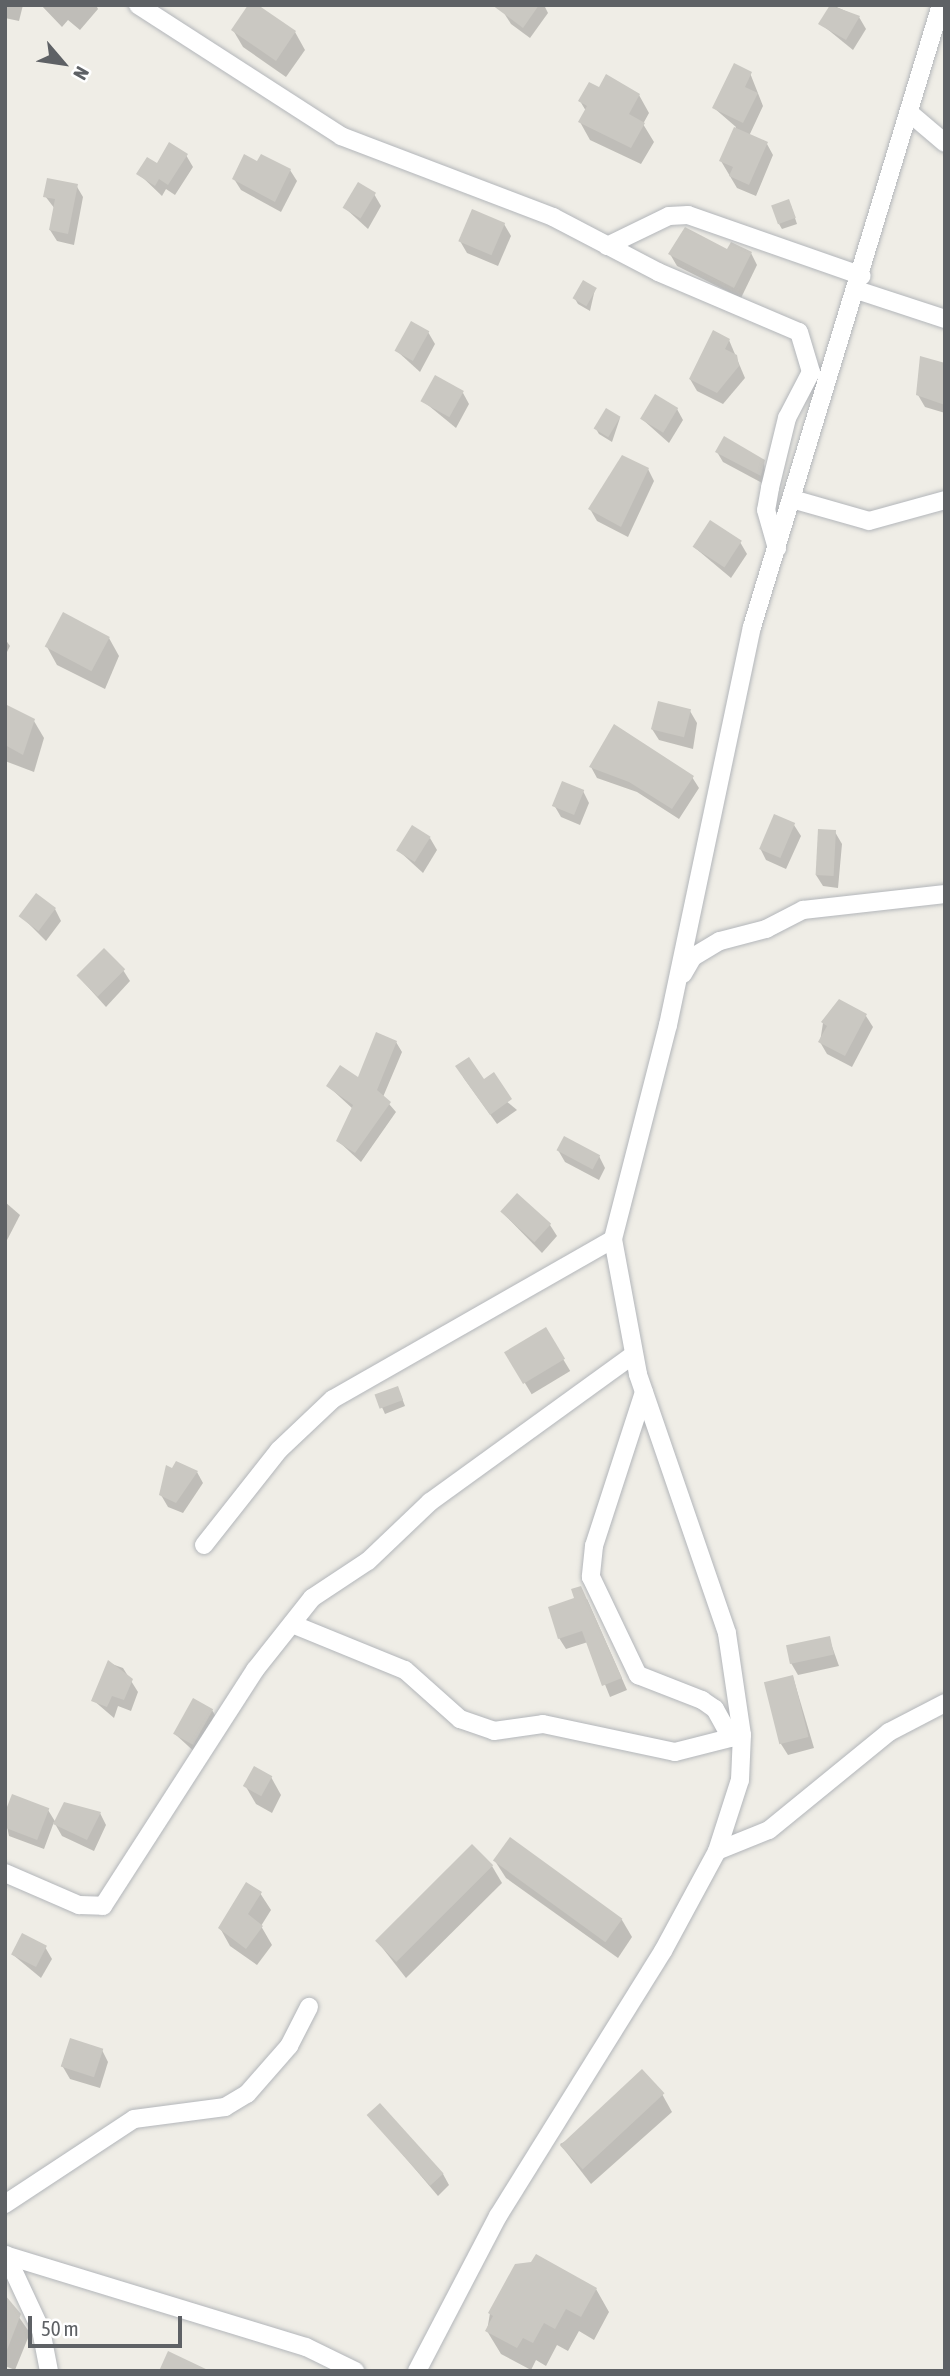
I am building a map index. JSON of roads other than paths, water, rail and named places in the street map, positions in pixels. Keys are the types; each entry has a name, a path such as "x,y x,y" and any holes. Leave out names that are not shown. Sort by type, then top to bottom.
{"street":[{"path":"138,5 341,136 529,208 799,332 808,349 808,385 787,418 768,499 777,548"},
{"path":"417,2371 498,2216 631,2007 717,1851 740,1780 727,1633 644,1392 633,1354 613,1240 676,986 752,627 912,115 941,5"},
{"path":"912,115 945,143"},
{"path":"607,246 669,216 688,215 945,319"},
{"path":"792,499 869,521 945,500"},
{"path":"676,986 693,957 720,941 766,929 803,910 945,894"},
{"path":"204,1545 279,1450 333,1399 613,1240"},
{"path":"5,1873 79,1905 103,1906 255,1670 312,1598 368,1561 430,1502 633,1354"},
{"path":"644,1392 594,1546 591,1577 638,1675 702,1700 715,1709 736,1736"},
{"path":"292,1624 405,1670 460,1719 494,1731 542,1724 675,1752 736,1736"},
{"path":"717,1851 769,1830 889,1732 945,1703"},
{"path":"5,2204 134,2119 225,2107 247,2094 289,2046 309,2007"},
{"path":"6,2255 41,2330 49,2371"},
{"path":"6,2255 306,2347 355,2371"}]}
